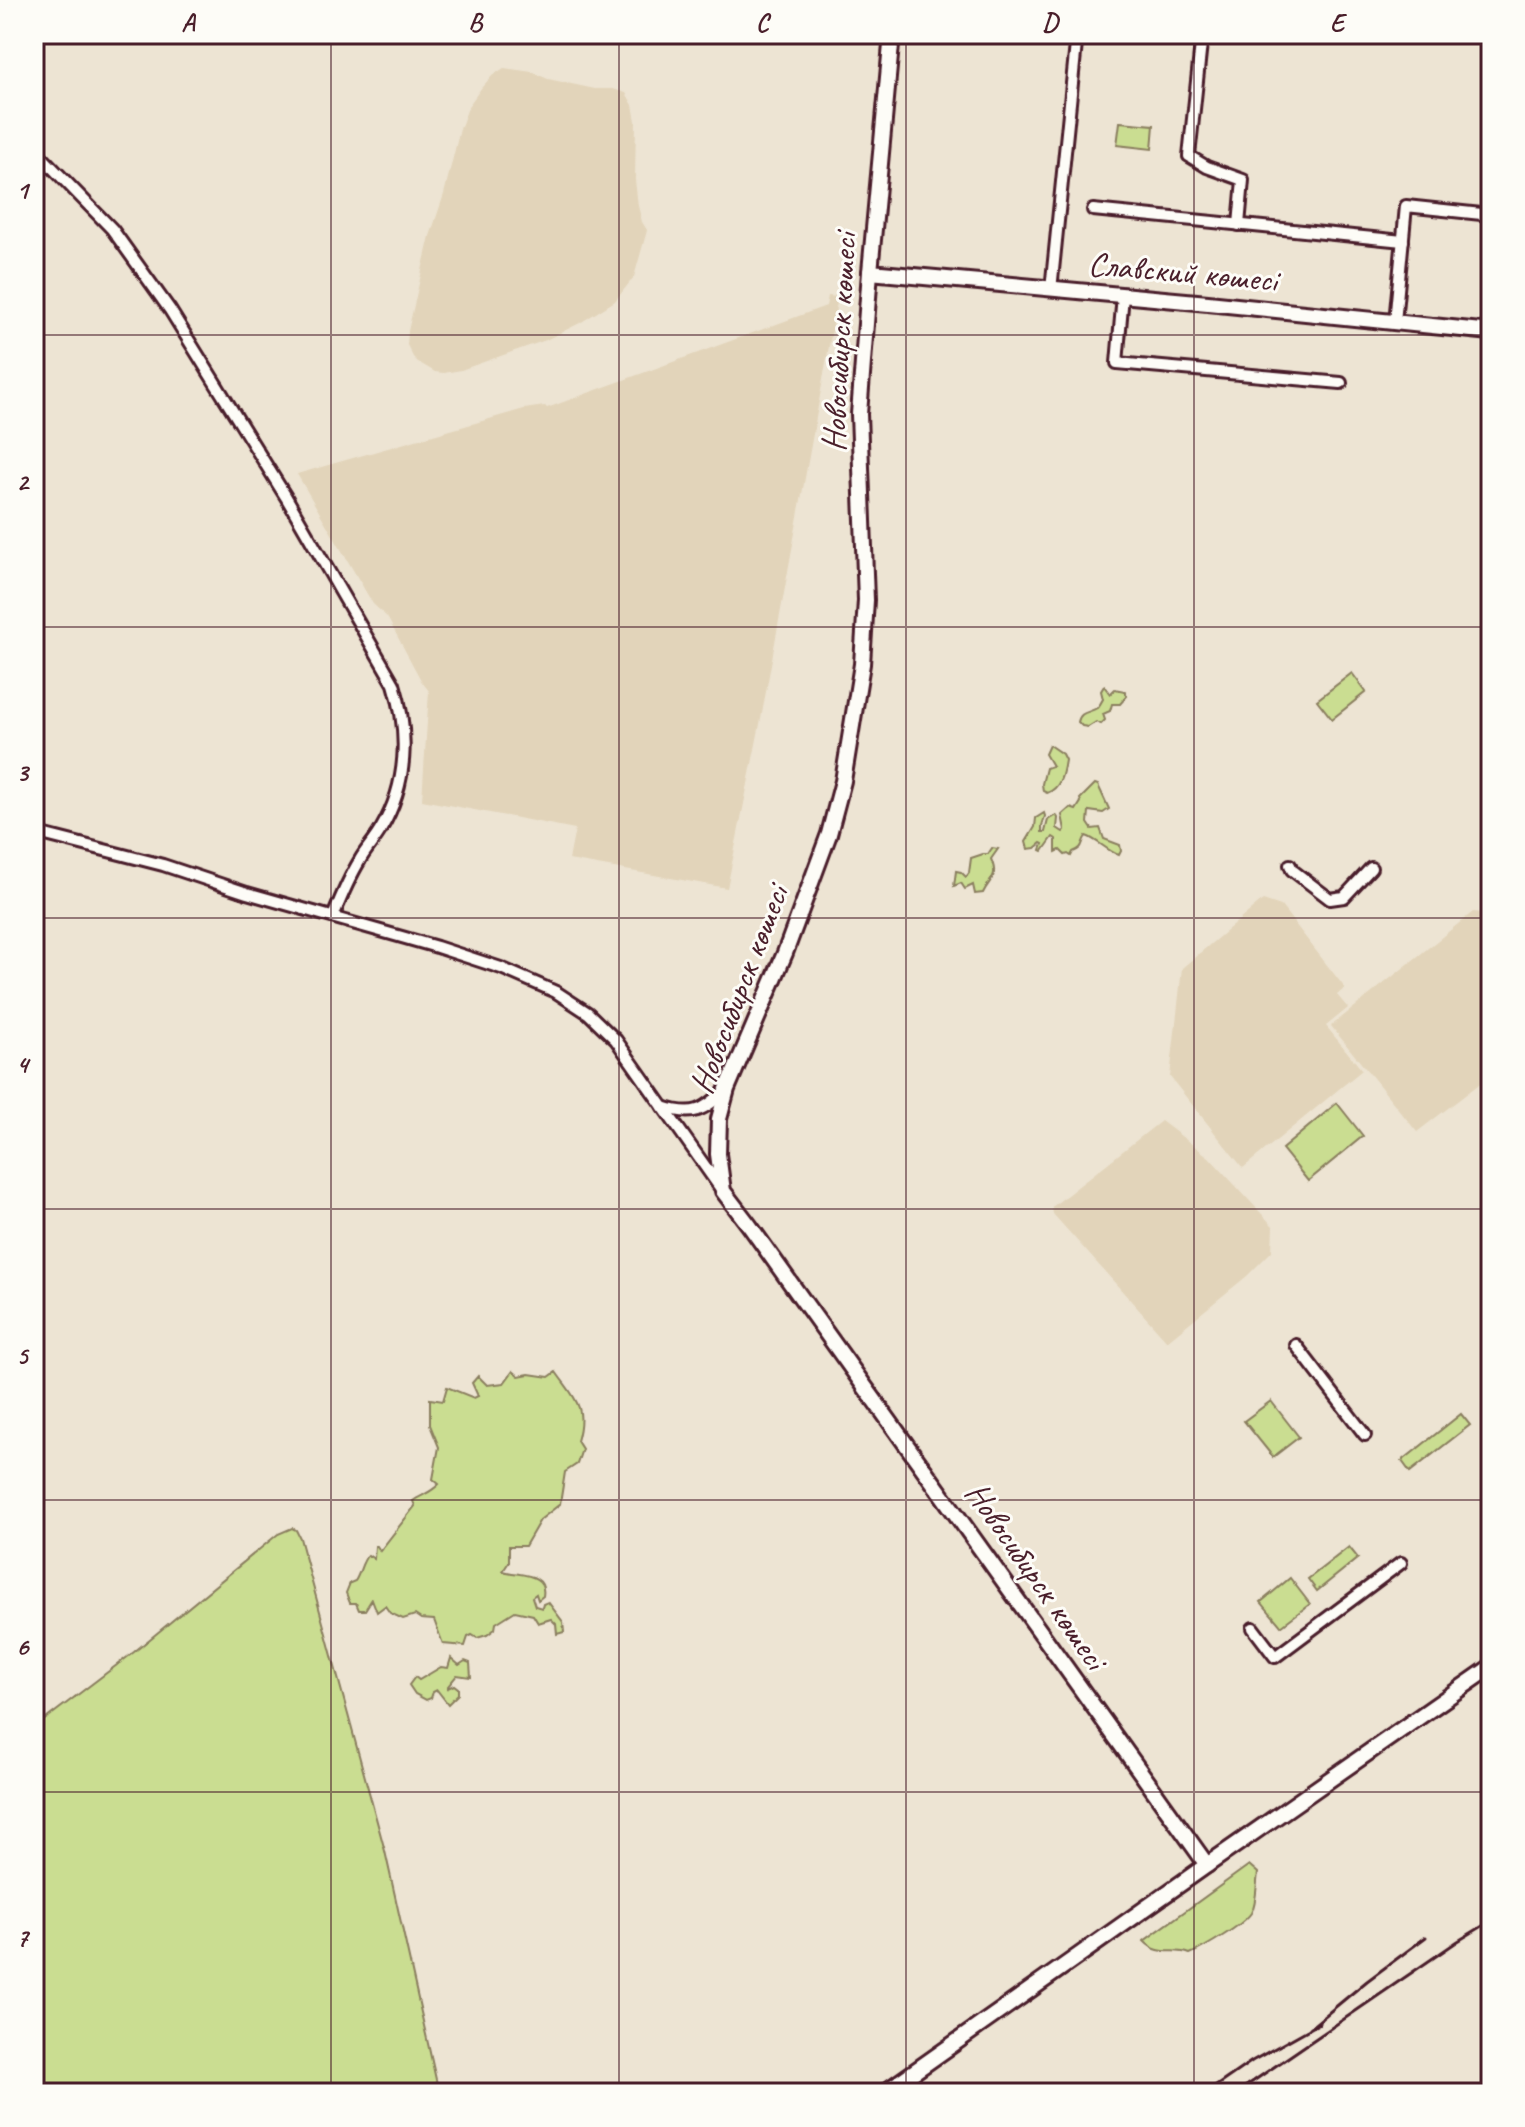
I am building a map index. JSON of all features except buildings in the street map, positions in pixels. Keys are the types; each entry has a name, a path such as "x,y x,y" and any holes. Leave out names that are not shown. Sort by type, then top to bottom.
{"main road":[{"name":"Новосибирск көшесі","path":"892,34 859,414 866,600 865,638 851,739 840,792 818,866 762,1011 727,1089 718,1135 723,1191 1207,1865"},
{"name":"Славский көшесі","path":"870,272 1491,332"},
{"path":"884,2093 1491,1667"}],"street":[{"path":"1051,290 1077,34"},
{"path":"1202,34 1189,156 1207,167 1243,180 1239,225"},
{"path":"34,146 112,229 170,310 286,497 394,684 402,710 405,739 403,769 382,828 346,885 333,917"},
{"path":"1395,322 1406,206 1491,215"},
{"path":"1093,210 1403,241"},
{"path":"1123,295 1117,363 1341,383"},
{"path":"34,832 163,865 219,885 501,968 556,992 588,1013 616,1040 723,1191"},
{"path":"1290,865 1292,870 1330,899 1344,897 1371,868"},
{"path":"663,1107 683,1113 696,1112 727,1089"},
{"path":"1296,1345 1365,1435"},
{"path":"1253,1628 1275,1657 1401,1563"}],"shaded area":[{"path":"504,68 626,93 633,105 636,121 635,180 638,206 647,230 634,277 615,301 546,340 461,370 435,372 413,357 407,345 408,331 460,129 469,105 493,75"},
{"path":"828,296 838,297 727,888 569,860 575,829 422,800 429,691 387,617 373,604 297,474 524,409 547,408 826,306"},
{"path":"1263,900 1281,906 1345,988 1337,995 1348,1008 1326,1026 1362,1070 1243,1168 1170,1077 1182,968"},
{"path":"1473,912 1491,914 1491,1075 1417,1132 1331,1026"},
{"path":"1161,1121 1209,1157 1273,1226 1272,1251 1247,1276 1167,1341 1053,1214 1052,1207"}],"green space":[{"path":"1120,122 1154,125 1152,149 1117,145"},
{"path":"1352,673 1366,692 1332,719 1317,700"},
{"path":"1104,686 1110,694 1115,689 1125,691 1127,696 1120,704 1112,704 1110,711 1103,714 1105,720 1101,724 1096,722 1088,727 1082,726 1079,718 1098,707 1103,699 1101,691"},
{"path":"1049,745 1065,760 1058,784 1047,793 1043,791 1042,784 1046,768 1052,766 1045,754"},
{"path":"1095,784 1109,809 1103,813 1089,811 1088,823 1092,829 1100,828 1104,839 1120,845 1119,855 1086,836 1081,847 1071,856 1060,850 1056,852 1056,839 1053,837 1043,851 1041,843 1028,849 1026,842 1035,827 1036,818 1044,813 1042,832 1045,832 1048,820 1056,815 1057,828 1063,832 1062,815 1070,808 1076,810 1080,799"},
{"path":"992,848 998,849 991,859 994,874 983,893 975,894 973,885 965,889 961,883 954,886 956,871 966,877 971,858 988,854"},
{"path":"1337,1103 1363,1136 1308,1181 1282,1149"},
{"path":"513,1371 519,1376 549,1377 556,1372 574,1396 580,1411 577,1441 582,1449 577,1464 565,1472 560,1504 540,1520 525,1546 509,1546 509,1562 503,1571 531,1576 541,1583 543,1596 538,1600 536,1594 532,1597 535,1606 542,1608 548,1602 563,1622 564,1632 557,1634 556,1624 551,1619 538,1623 533,1615 515,1611 496,1623 495,1629 487,1635 468,1637 465,1646 443,1644 434,1620 415,1615 403,1619 390,1613 385,1606 377,1612 372,1599 365,1610 359,1610 356,1603 350,1603 346,1593 366,1557 368,1555 374,1559 375,1546 380,1551 415,1506 413,1501 439,1484 433,1479 439,1447 430,1425 430,1399 443,1401 447,1387 474,1398 478,1396 472,1383 478,1376 487,1385 504,1383"},
{"path":"1271,1401 1299,1437 1273,1457 1244,1421"},
{"path":"1461,1414 1470,1425 1410,1472 1402,1461"},
{"path":"292,1528 300,1538 385,1851 439,2093 34,2093 34,1728 134,1652 278,1534"},
{"path":"1349,1547 1358,1558 1317,1591 1308,1579"},
{"path":"1290,1578 1310,1604 1281,1626 1261,1602"},
{"path":"451,1658 459,1665 465,1661 470,1663 471,1677 457,1675 448,1688 454,1685 458,1688 458,1694 448,1704 437,1690 426,1700 415,1694 409,1685 415,1677 419,1680 441,1667 448,1668"},
{"path":"1249,1865 1258,1873 1254,1904 1247,1918 1232,1930 1190,1954 1161,1951 1144,1941"}],"railway":[{"path":"1236,2093 1491,1921"},
{"path":"1310,2028 1426,1937"},
{"path":"1206,2093 1252,2061 1320,2023"}]}
